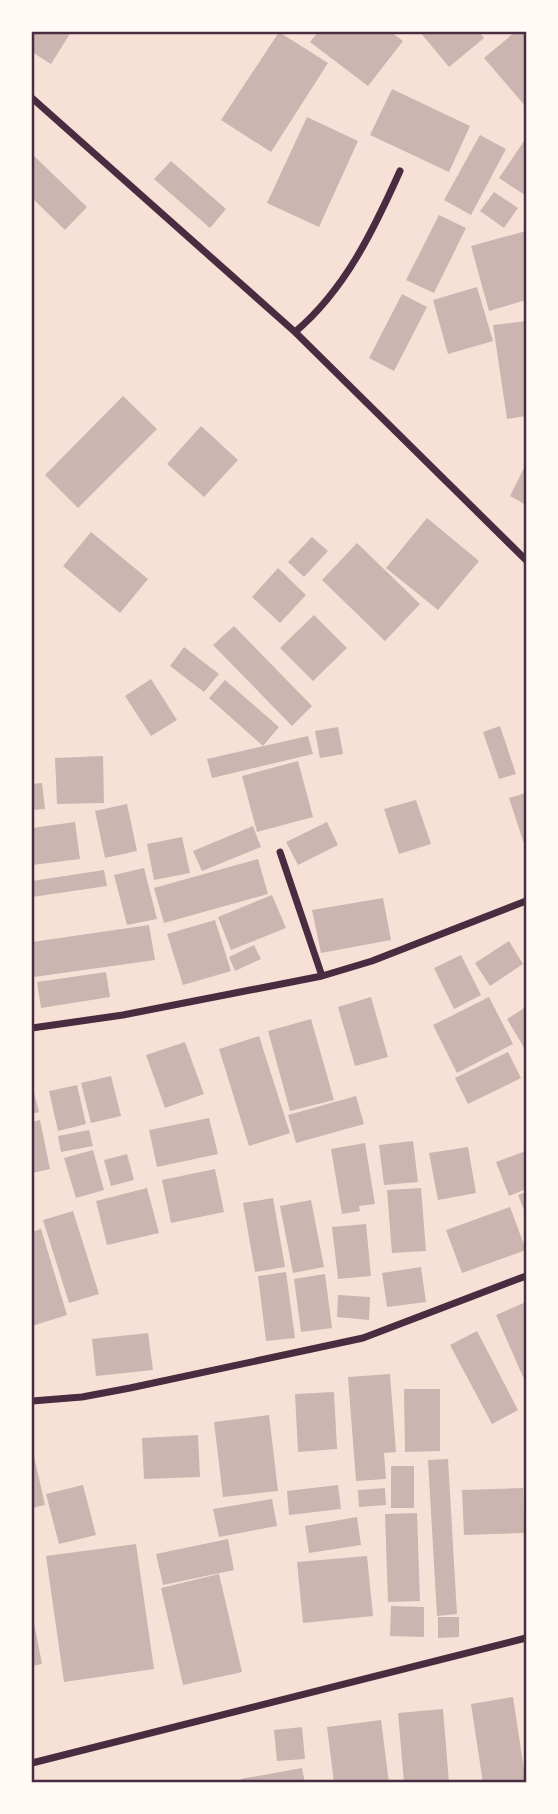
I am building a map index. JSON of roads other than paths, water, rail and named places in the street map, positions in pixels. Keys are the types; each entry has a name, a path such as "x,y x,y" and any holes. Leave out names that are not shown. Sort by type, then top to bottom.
{"street":[{"path":"32,98 295,332 527,560"},
{"path":"295,332 325,301 365,244 400,171"},
{"path":"280,852 322,976"},
{"path":"32,1028 123,1015 322,976 372,961 527,901"},
{"path":"32,1401 82,1397 130,1388 363,1338 527,1276"},
{"path":"32,1763 527,1638"}]}
